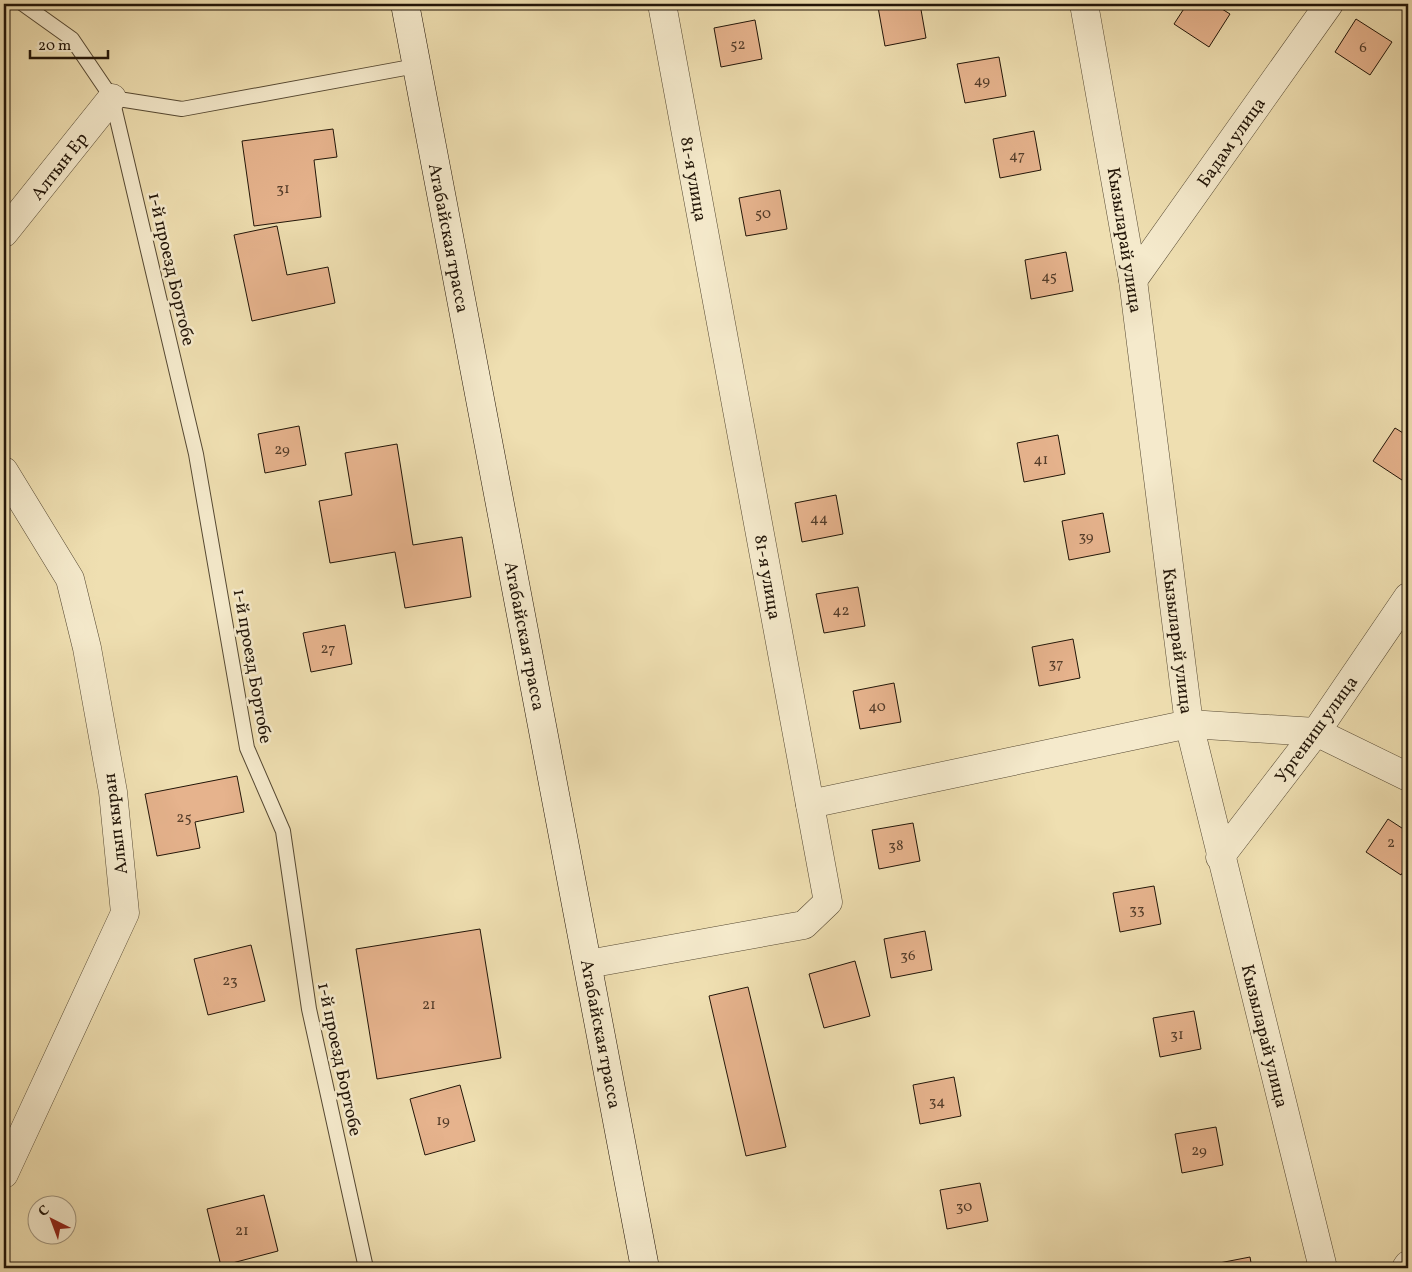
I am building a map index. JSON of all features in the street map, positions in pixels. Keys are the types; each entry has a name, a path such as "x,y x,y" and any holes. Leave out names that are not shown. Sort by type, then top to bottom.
{"street":[{"name":"Атабайская трасса","path":"405,4 645,1268"},
{"name":"81-я улица","path":"588,964 804,926 828,902 662,4"},
{"name":"Кызыларай улица","path":"1084,4 1133,280 1189,724 1220,857 1323,1268"},
{"name":"Бадам улица","path":"1133,280 1329,4"},
{"name":"Алтын Ер","path":"4,233 112,98"},
{"name":"Алып кыран","path":"4,471 70,579 86,648 113,792 125,913 4,1174"},
{"name":"Ургениш улица","path":"1220,857 1316,732 1408,598"},
{"path":"810,804 1189,724 1316,732 1408,777"}],"lane":[{"path":"23,4 72,39 112,98 182,109 416,66"},
{"name":"1-й проезд Бортобе","path":"112,98 196,454 247,748 283,831 309,1009 366,1268"}],"building":[{"path":"893,4 920,4 926,38 885,46 878,7"},
{"path":"1187,4 1214,4 1230,14 1209,47 1174,24"},
{"path":"1356,19 1392,42 1370,75 1335,52"},
{"path":"755,20 762,59 721,67 714,28"},
{"path":"999,57 1006,96 965,103 957,64"},
{"path":"333,129 337,157 314,160 321,217 254,226 242,141"},
{"path":"1034,131 1041,170 1000,178 993,139"},
{"path":"780,190 787,229 746,236 739,198"},
{"path":"277,226 287,275 328,267 335,303 252,321 234,235"},
{"path":"1066,252 1073,291 1031,299 1025,260"},
{"path":"299,426 306,465 265,473 258,434"},
{"path":"1395,428 1408,436 1408,484 1373,461"},
{"path":"1058,435 1065,474 1024,482 1017,443"},
{"path":"397,444 413,545 462,537 471,597 405,608 395,552 330,563 319,501 352,495 345,453"},
{"path":"836,495 843,534 802,542 795,503"},
{"path":"1103,513 1110,552 1069,560 1062,521"},
{"path":"858,587 865,626 824,633 816,594"},
{"path":"345,625 352,664 311,672 303,633"},
{"path":"1073,639 1080,678 1039,686 1032,647"},
{"path":"894,683 901,722 860,729 853,691"},
{"path":"237,776 244,812 195,822 200,848 157,856 145,794"},
{"path":"1388,819 1408,832 1408,864 1401,875 1366,852"},
{"path":"913,823 920,861 879,869 872,830"},
{"path":"1154,886 1161,924 1120,932 1113,893"},
{"path":"480,929 501,1058 377,1079 356,949"},
{"path":"925,931 932,970 891,978 884,939"},
{"path":"251,945 265,1001 208,1015 194,959"},
{"path":"855,961 870,1016 824,1028 809,974"},
{"path":"748,987 786,1147 746,1156 709,996"},
{"path":"1194,1011 1201,1049 1160,1057 1153,1018"},
{"path":"954,1077 961,1116 920,1124 913,1085"},
{"path":"460,1085 475,1141 425,1155 410,1099"},
{"path":"1216,1127 1223,1165 1182,1173 1175,1134"},
{"path":"980,1183 988,1221 947,1229 940,1190"},
{"path":"264,1195 278,1251 221,1266 207,1209"},
{"path":"1250,1257 1252,1268 1209,1268 1209,1265"}]}
